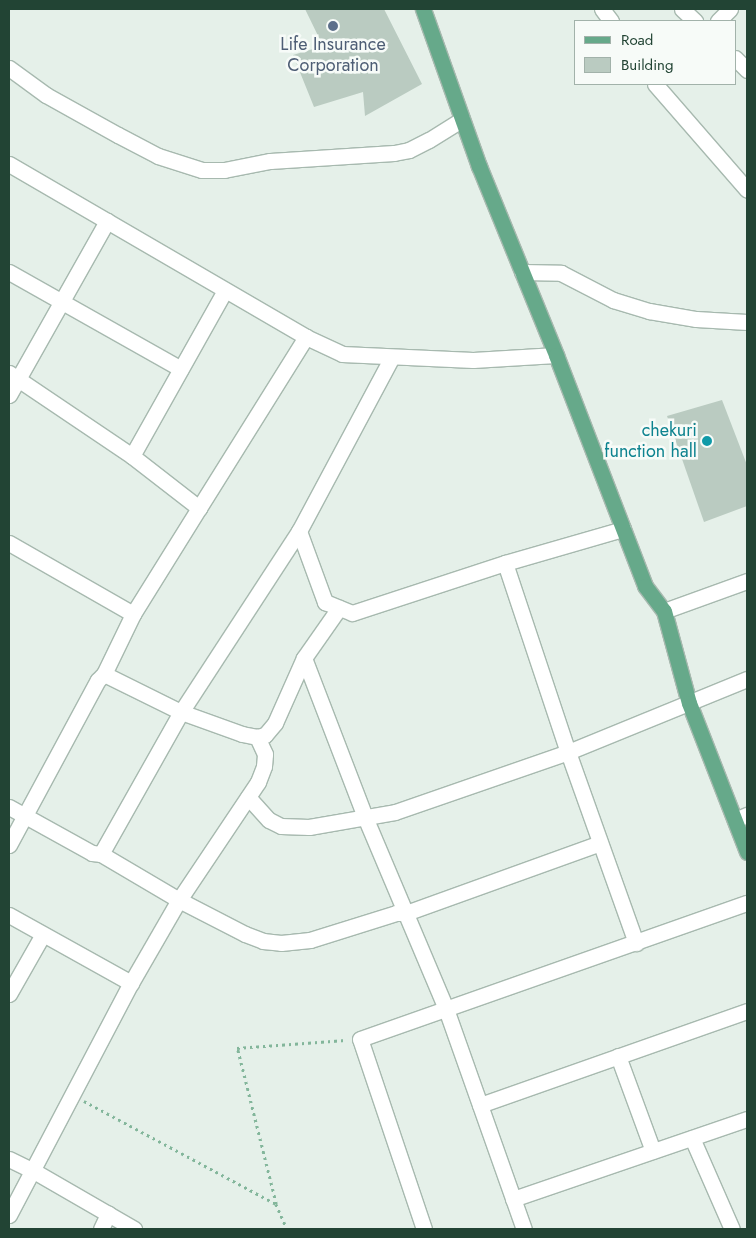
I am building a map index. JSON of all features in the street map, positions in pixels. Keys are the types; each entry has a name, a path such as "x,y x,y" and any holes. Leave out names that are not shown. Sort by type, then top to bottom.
{"main road":[{"path":"423,9 462,119 645,586 664,611 689,703 741,818 747,852"}],"street":[{"path":"602,9 609,20"},
{"path":"682,9 694,20"},
{"path":"719,20 730,9"},
{"path":"736,59 747,70"},
{"path":"9,68 46,95 118,135 158,156 202,170 224,170 270,161 394,153 409,150 462,119"},
{"path":"656,85 747,190"},
{"path":"9,164 306,337 342,354 472,360 556,355"},
{"path":"9,395 13,375 60,302 107,221"},
{"path":"9,272 181,369"},
{"path":"522,272 561,273 613,300 649,311 696,319 747,322"},
{"path":"132,456 226,290"},
{"path":"9,845 98,680 104,674 134,614 306,337"},
{"path":"101,854 181,712 299,531 392,357"},
{"path":"13,375 132,456 199,508"},
{"path":"299,531 325,602 352,613 505,563 623,529"},
{"path":"9,543 134,614"},
{"path":"505,563 568,752 636,943"},
{"path":"664,611 747,581"},
{"path":"104,674 181,712 257,737 265,735 275,723 304,658 340,608"},
{"path":"304,658 365,817 446,1009 524,1229"},
{"path":"248,797 269,820 281,826 309,828 395,812 568,752 747,679"},
{"path":"9,1215 131,983 179,900 258,782 264,766 264,754 257,737"},
{"path":"9,806 92,853 101,854 179,900 245,934 263,941 281,943 310,940 396,913 406,913 600,843"},
{"path":"424,1229 360,1039 747,903"},
{"path":"9,916 42,936 131,983"},
{"path":"9,994 42,936"},
{"path":"480,1105 747,1010"},
{"path":"618,1056 653,1151"},
{"path":"513,1199 747,1119"},
{"path":"692,1138 732,1229"},
{"path":"9,1159 32,1170 134,1229"},
{"path":"101,1229 108,1214"}],"path":[{"path":"286,1229 276,1204 237,1048 360,1039"},
{"path":"84,1101 276,1204"}],"building":[{"path":"305,9 384,9 422,84 365,116 363,92 314,107 293,55 323,46"},
{"name":"chekuri function hall","path":"722,400 747,465 747,506 704,522 667,416"}],"place":[{"name":"Life Insurance Corporation","path":"333,26"},
{"name":"chekuri function hall","path":"707,441"}]}
